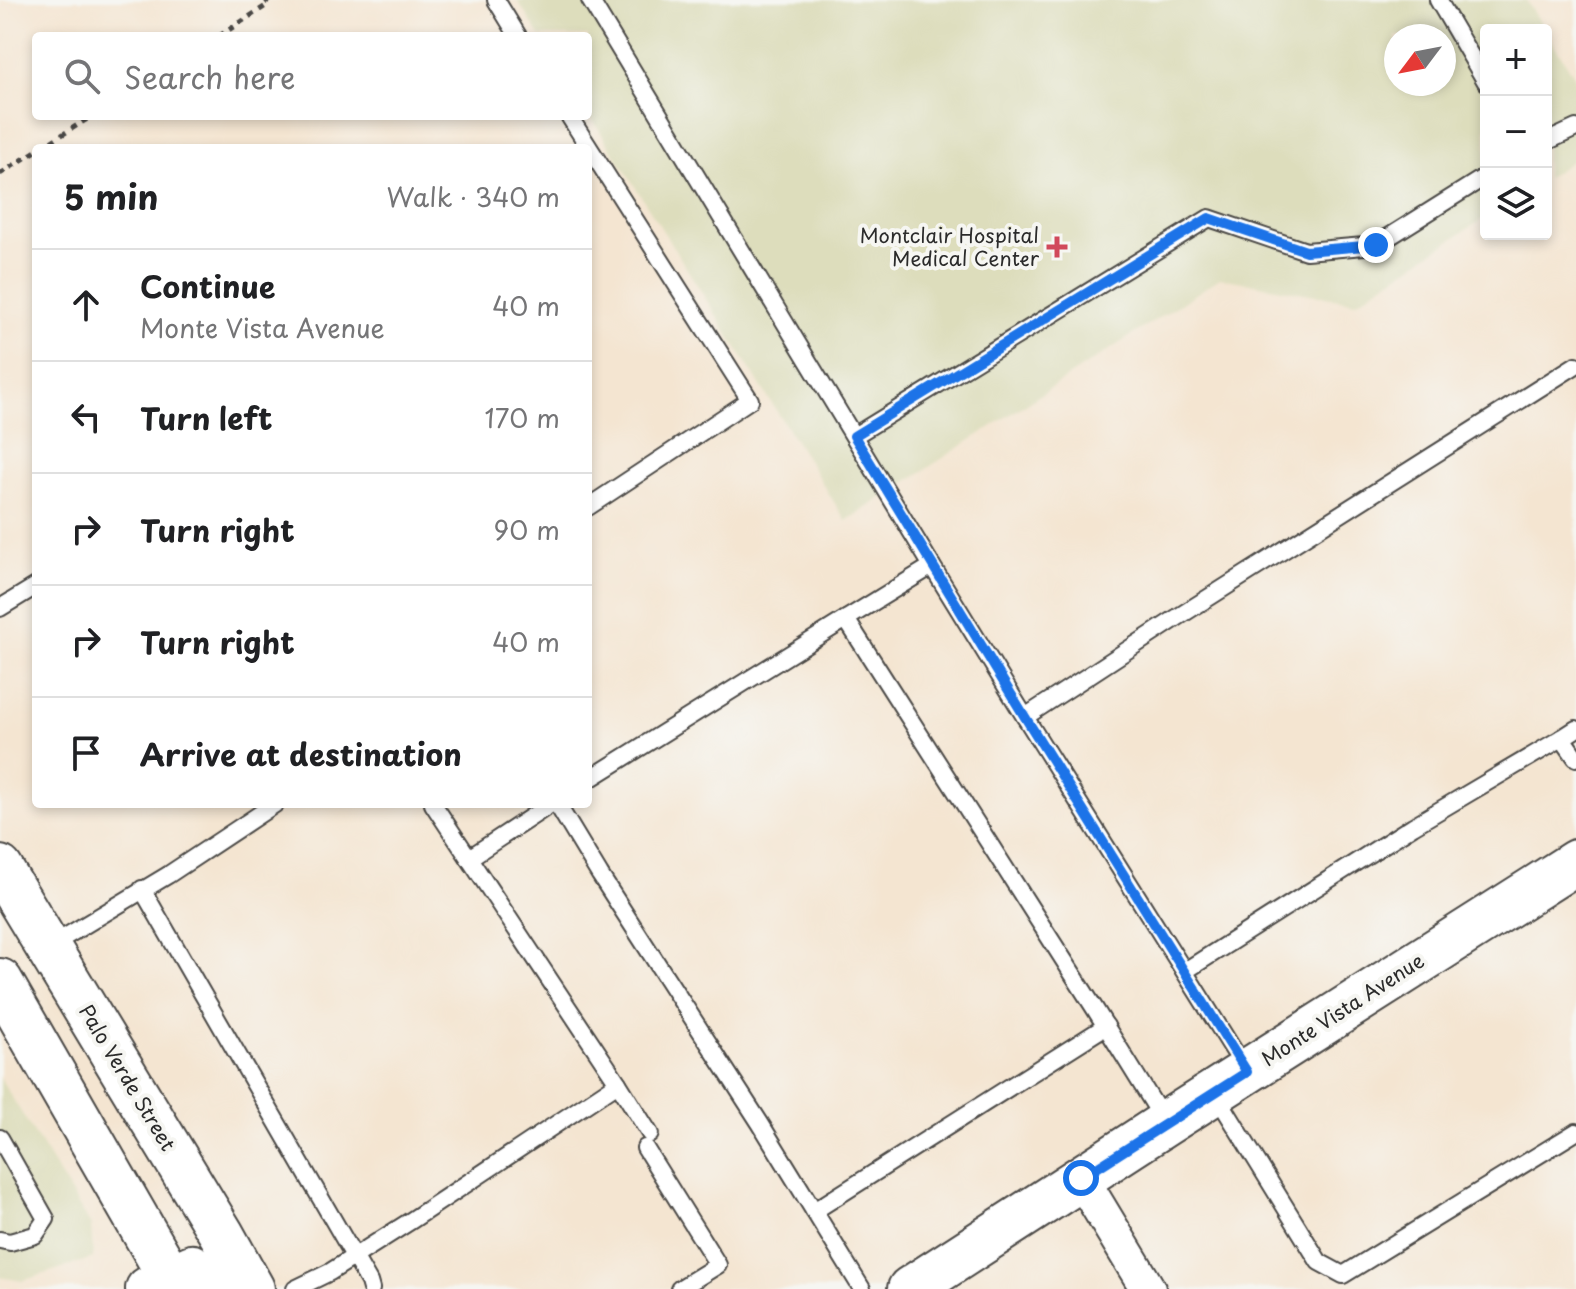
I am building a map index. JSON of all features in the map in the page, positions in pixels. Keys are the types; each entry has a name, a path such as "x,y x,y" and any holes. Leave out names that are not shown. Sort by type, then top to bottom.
{"street":[{"name":"Monte Vista Avenue","path":"910,1289 1576,862"},
{"name":"Palo Verde Street","path":"0,868 252,1289"},
{"path":"0,981 165,1285 192,1267 205,1275 215,1289"},
{"path":"1081,1178 1148,1289"}],"lane":[{"path":"496,0 516,32"},
{"path":"590,0 932,566 1185,971 1231,1082 1319,1262 1343,1275 1576,1132"},
{"path":"1438,0 1480,72"},
{"path":"572,120 587,144"},
{"path":"1552,139 1576,128"},
{"path":"592,152 750,400 592,504"},
{"path":"854,436 1209,218 1306,251 1376,245 1480,180"},
{"path":"1025,717 1576,365"},
{"path":"592,778 932,566"},
{"path":"0,608 32,588"},
{"path":"846,619 1166,1123"},
{"path":"1185,971 1413,826 1569,734 1576,758"},
{"path":"47,948 168,875 269,808"},
{"path":"436,808 618,1083 647,1141 718,1265 679,1289"},
{"path":"469,858 548,808"},
{"path":"557,808 862,1289"},
{"path":"142,889 373,1287"},
{"path":"814,1211 1106,1026"},
{"path":"295,1289 330,1272 618,1083"},
{"path":"0,1138 46,1219 35,1235 10,1242 0,1240"}],"path":[{"path":"225,32 268,2 276,0"},
{"path":"47,144 86,120"},
{"path":"0,174 32,154"}],"shaded area":[{"name":"Montclair Hospital Medical Center","path":"517,0 1526,0 1541,24 1480,24 1480,221 1356,302 1220,278 846,521 592,118 592,32 537,32"},
{"path":"1552,41 1576,79 1576,158 1552,174"},
{"path":"0,1078 91,1226 93,1258 22,1281 0,1277"}],"place":[{"name":"Montclair Hospital Medical Center","path":"1057,247"}],"route":[{"path":"1081,1178 1247,1072 854,436 1209,218 1306,251 1376,245"}]}
